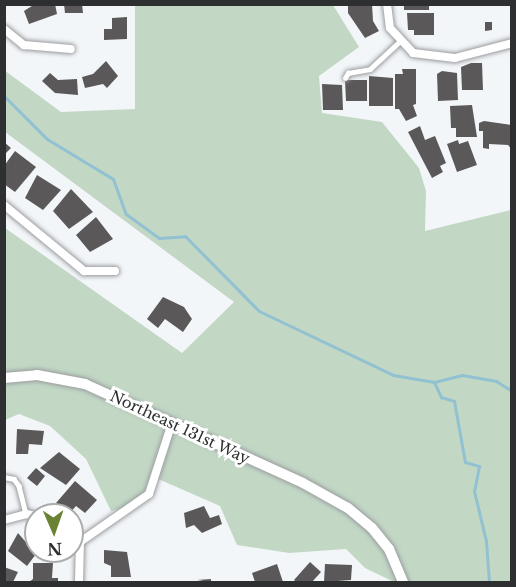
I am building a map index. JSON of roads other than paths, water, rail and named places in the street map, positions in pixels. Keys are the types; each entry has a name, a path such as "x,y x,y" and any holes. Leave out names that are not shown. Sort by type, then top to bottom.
{"street":[{"path":"387,4 390,28 399,42 413,53 434,58 455,58 512,43"},
{"path":"4,29 24,45 71,49"},
{"path":"4,204 84,271 115,271"},
{"name":"Northeast 131st Way","path":"4,378 37,375 85,384 303,483 348,508 372,528 389,549 403,582"},
{"path":"84,535 149,494 172,423"},
{"path":"4,520 24,515"},
{"path":"78,563 80,582"}],"lane":[{"path":"345,78 350,73 370,69 399,42"},
{"path":"4,477 14,479 19,486 24,506"}],"waterway":[{"path":"4,96 47,139 113,179 126,214 159,238 185,236 259,311 393,375 434,382 462,375 496,381 512,391"},
{"path":"434,382 441,397 454,401 465,462 479,466 474,491 486,541 489,582"}]}
